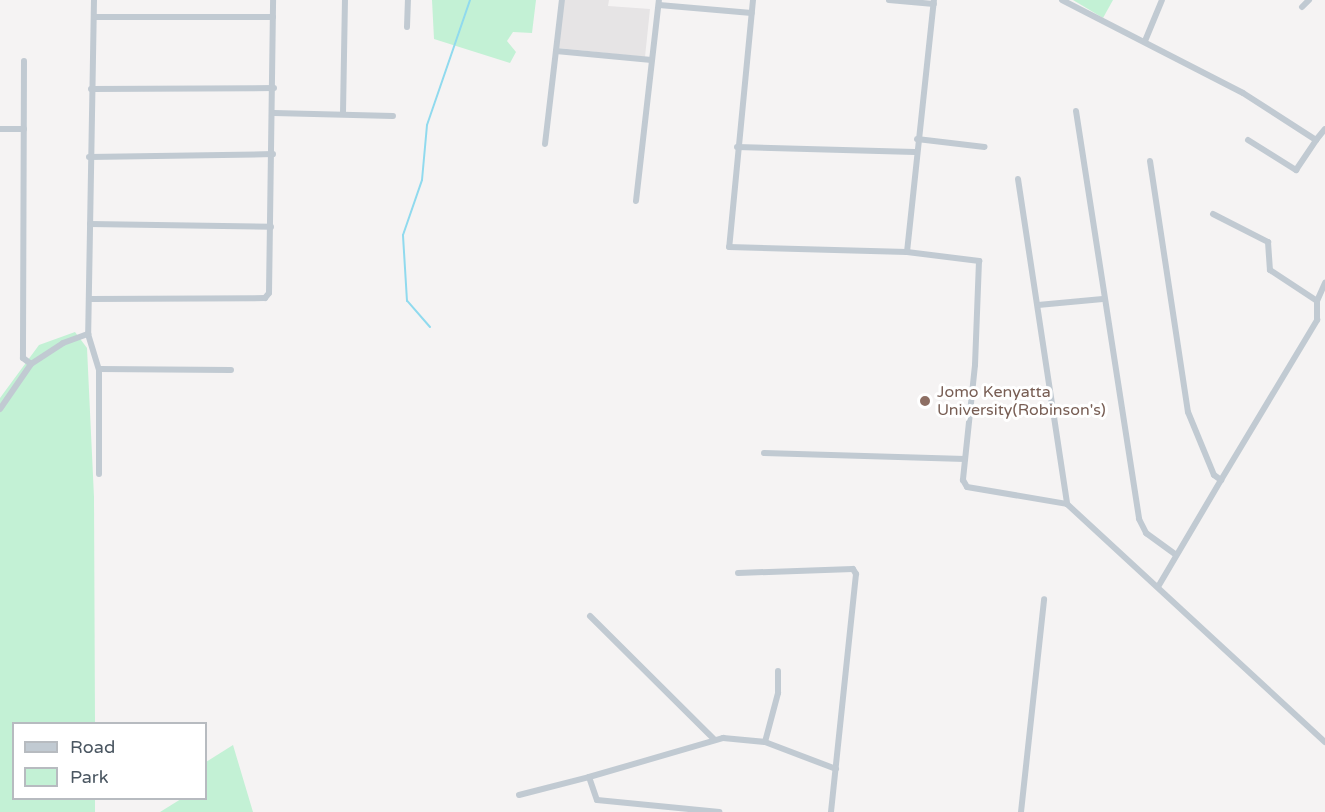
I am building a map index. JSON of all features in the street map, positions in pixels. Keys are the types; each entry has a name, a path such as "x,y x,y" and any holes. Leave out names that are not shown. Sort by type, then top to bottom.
{"street":[{"path":"94,0 89,157 91,298 88,334 99,369 99,474"},
{"path":"91,298 265,298 269,293 274,113 273,0"},
{"path":"343,112 345,0"},
{"path":"407,27 408,0"},
{"path":"544,144 561,0"},
{"path":"753,0 727,244 732,250 907,252 979,261 965,459 967,487 1067,504 1325,742"},
{"path":"889,0 934,2 915,152 907,252"},
{"path":"1062,0 1243,93 1316,140"},
{"path":"1145,41 1162,0"},
{"path":"1302,6 1309,0"},
{"path":"636,201 659,3 752,13"},
{"path":"94,17 273,17"},
{"path":"556,51 652,60"},
{"path":"24,61 23,358 31,364"},
{"path":"91,89 274,88"},
{"path":"1076,111 1103,300 1139,519 1146,533 1176,555"},
{"path":"274,113 343,112 393,116"},
{"path":"0,129 24,129"},
{"path":"1248,140 1296,170 1325,129"},
{"path":"917,139 986,147"},
{"path":"737,147 915,152"},
{"path":"89,157 273,154"},
{"path":"1150,161 1188,412 1214,475 1221,480"},
{"path":"1018,179 1067,504"},
{"path":"1213,214 1268,242 1270,270 1317,301"},
{"path":"90,224 271,227"},
{"path":"1158,586 1317,320 1317,301 1325,283"},
{"path":"1038,305 1103,300"},
{"path":"0,409 31,364 63,343 88,334"},
{"path":"99,369 231,370"},
{"path":"764,453 965,459"},
{"path":"738,573 853,569 856,574 831,812"},
{"path":"1021,812 1044,598"},
{"path":"590,616 714,739"},
{"path":"765,742 778,693 778,671"},
{"path":"519,795 589,777 714,739 765,742 836,769"},
{"path":"589,777 597,800 719,812"}],"shaded area":[{"path":"564,0 609,0 608,6 650,9 645,57 558,48"}],"green space":[{"path":"432,0 536,0 532,33 513,32 507,41 516,52 510,63 434,39"},
{"path":"1073,0 1113,0 1103,18"},
{"path":"75,332 87,348 94,497 95,722 12,722 12,800 95,800 95,812 0,812 0,398 39,345"},
{"path":"233,745 253,812 160,812 179,800 207,800 207,761"}],"waterway":[{"path":"430,327 407,301 403,235 422,180 427,125 470,0"}],"place":[{"name":"Jomo Kenyatta University(Robinson's)","path":"925,401"}]}
